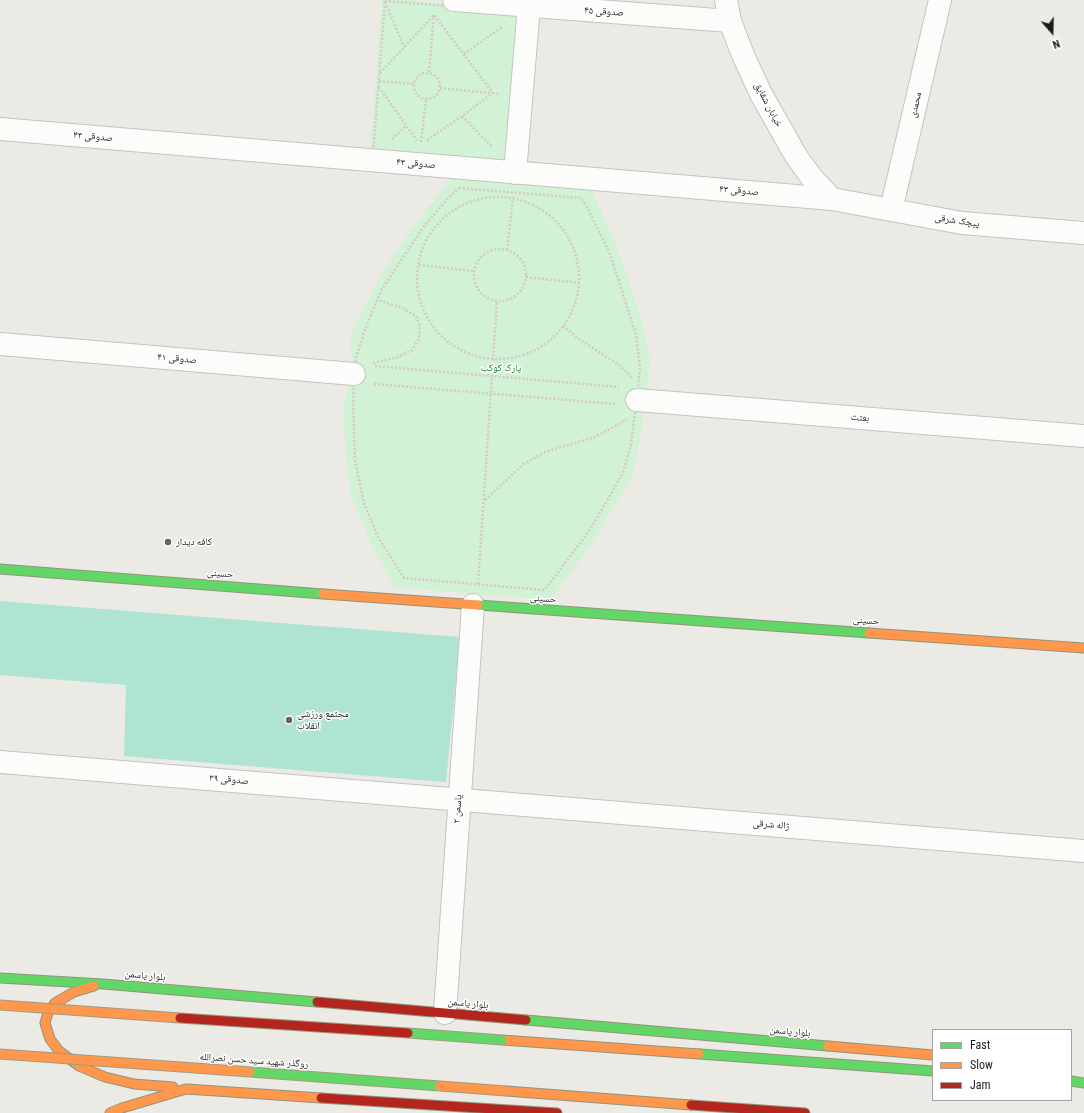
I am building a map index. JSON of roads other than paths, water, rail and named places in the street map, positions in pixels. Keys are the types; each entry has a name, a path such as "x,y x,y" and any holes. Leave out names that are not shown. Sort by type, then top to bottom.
{"street":[{"name":"خیابان شقایق","path":"726,0 730,21 743,55 761,94 796,156 812,178 832,199"},
{"name":"محمدی","path":"891,210 940,0"},
{"name":"صدوقی ۴۵","path":"444,3 522,12 730,21"},
{"path":"511,173 515,95 522,12"},
{"name":"صدوقی ۴۳","path":"0,129 420,155 511,173 832,199"},
{"name":"پیچک شرقی","path":"832,199 962,223 1084,233"},
{"name":"صدوقی ۴۱","path":"0,344 362,373"},
{"name":"بعثت","path":"625,397 1084,436"},
{"name":"حسینی","path":"0,569 473,605 1084,648"},
{"name":"یاسمن ۲","path":"445,1013 473,605"},
{"name":"صدوقی ۳۹","path":"0,762 459,799"},
{"name":"ژاله شرقی","path":"459,799 1084,851"},
{"name":"بلوار یاسمن","path":"0,978 103,984 932,1055"},
{"path":"103,984 74,992 56,1003 48,1013 45,1023 50,1039 59,1051 79,1066 105,1077 134,1084 557,1113"},
{"path":"0,1005 932,1071"},
{"name":"روگذر شهید سید حسن نصرالله","path":"0,1054 805,1113"},
{"path":"1072,1081 1084,1082"},
{"path":"110,1113 186,1088"}],"place":[{"name":"کافه دیدار","path":"168,542"},
{"name":"مجتمع ورزشی انقلاب","path":"289,720"}],"park label":[{"name":"پارک کوکب","path":"501,368"}]}
